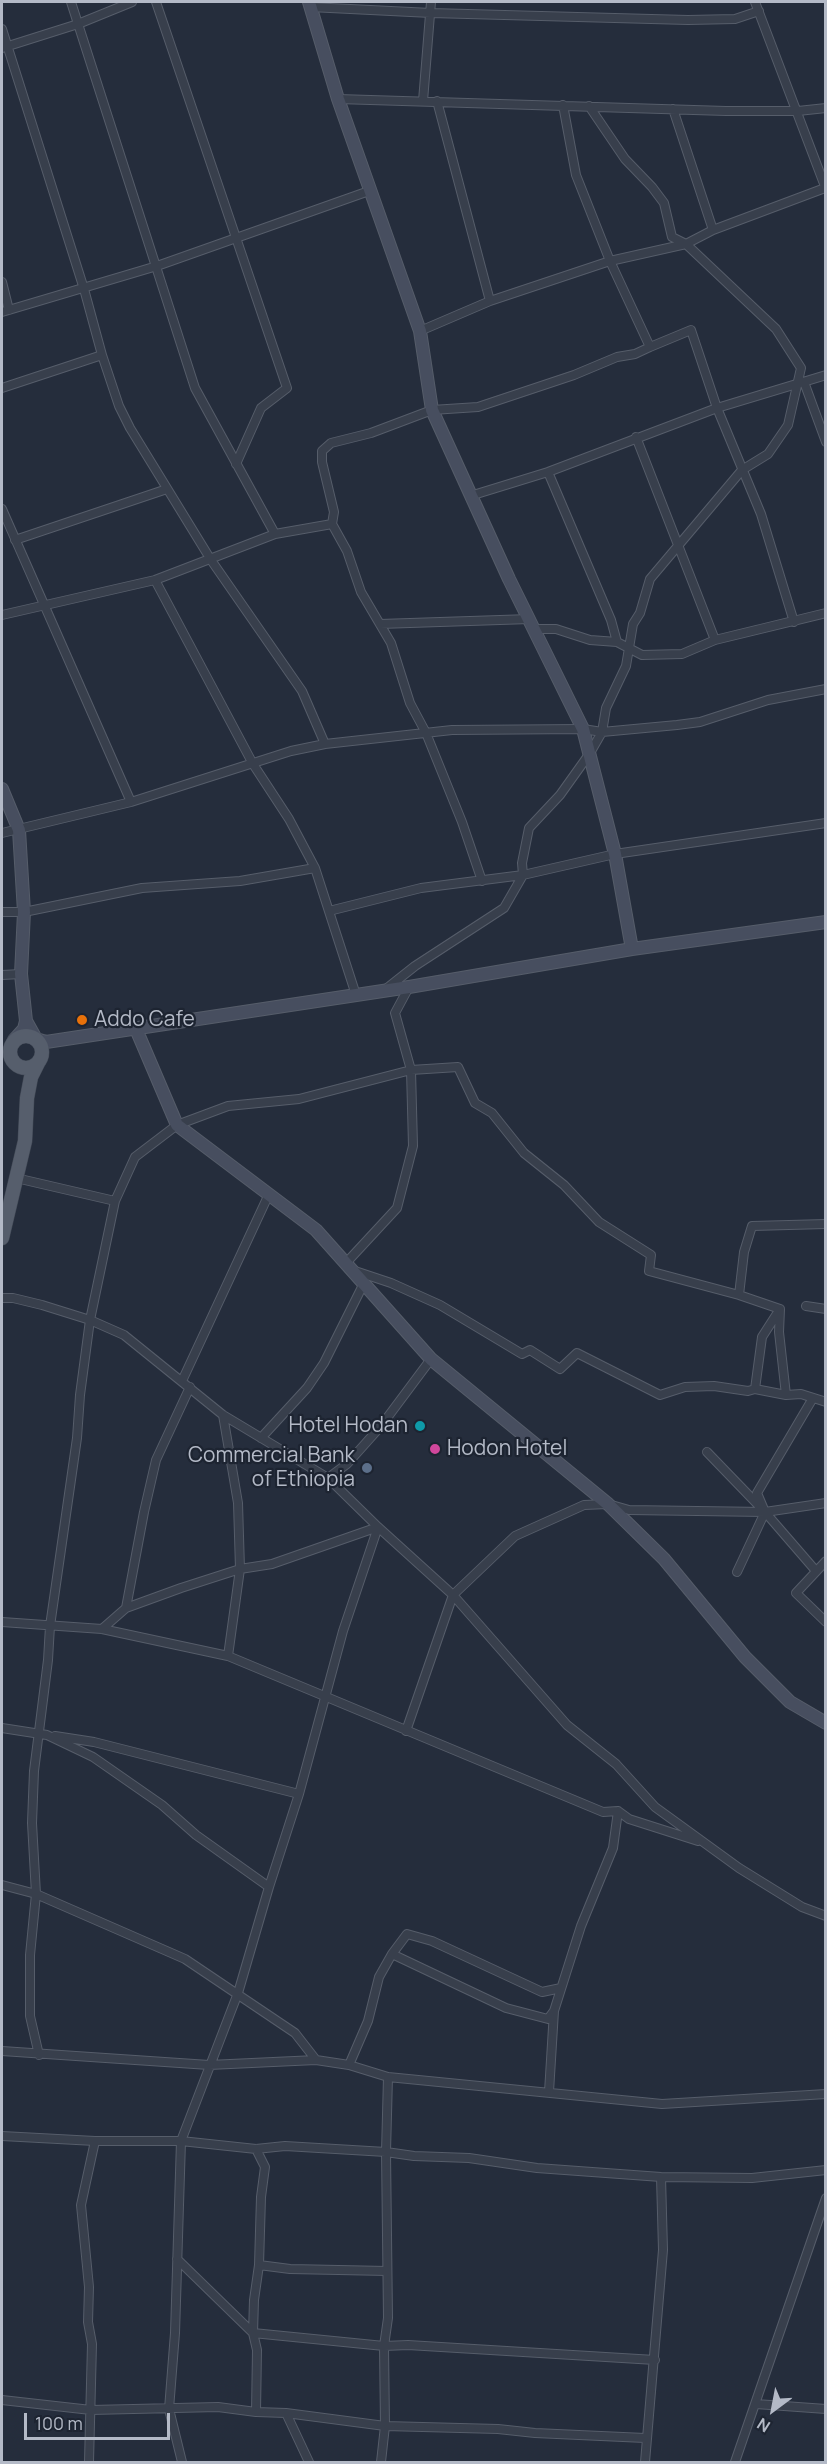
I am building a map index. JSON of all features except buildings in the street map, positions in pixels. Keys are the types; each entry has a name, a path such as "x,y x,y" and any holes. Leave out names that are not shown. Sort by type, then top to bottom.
{"main road":[{"path":"2,1051 14,1040 27,1035 36,1039 41,1047 27,1098 25,1141 16,1178 6,1199 2,1238"},
{"path":"14,1040 9,1049 8,1060 24,1080 27,1098"},
{"path":"8,1060 24,1068 30,1068 39,1061"}],"street":[{"path":"71,2 195,388 275,534"},
{"path":"4,47 78,24 132,2"},
{"path":"156,2 287,388 261,408 236,464"},
{"path":"423,101 431,2"},
{"path":"420,332 490,301 610,261 686,244 713,230 825,188 798,111 755,2"},
{"path":"632,949 615,854 583,729 470,496 432,410 420,332 369,191 309,4 431,13 688,20 735,19 759,11"},
{"path":"2,29 4,47 84,289 119,406 211,560 302,691 325,744"},
{"path":"338,99 673,109 798,111 825,108"},
{"path":"437,101 490,301"},
{"path":"563,105 576,175 610,261 651,346"},
{"path":"384,991 415,966 504,908 523,875 522,863 529,828 560,795 602,732 606,708 626,666 633,624 640,613 650,579 742,470 768,454 788,425 801,383 801,368 776,329 686,244 672,237 664,203 625,159 589,106"},
{"path":"673,109 713,230"},
{"path":"2,282 5,311 157,266 369,191"},
{"path":"482,881 462,822 426,733 410,703 391,643 361,592 347,551 332,524 333,512 322,462 322,451 331,443 371,433 432,410 478,407 574,375 617,357 635,354 691,330 717,408 760,514 794,622"},
{"path":"2,388 102,355"},
{"path":"470,496 548,472 717,408 825,375"},
{"path":"801,383 825,441"},
{"path":"636,437 715,640"},
{"path":"548,472 611,620 617,642"},
{"path":"15,540 167,489"},
{"path":"2,509 42,605 131,802"},
{"path":"2,615 155,580 275,534 332,524"},
{"path":"155,580 253,764 289,819 315,868 356,995"},
{"path":"380,624 532,624 590,640 617,642 642,655 682,654 715,640 825,613"},
{"path":"2,833 131,802 291,751 325,744 452,730 583,729 602,732 700,722 768,700 825,689"},
{"path":"2,789 19,830 24,912 21,974 26,1021 24,1029 14,1040"},
{"path":"328,911 421,888 523,875 615,854 825,823"},
{"path":"2,912 24,912 142,888 240,881 315,868"},
{"path":"26,1021 36,1039 60,1042 632,949 825,922"},
{"path":"2,975 21,974"},
{"path":"349,1266 397,1208 413,1146 411,1070 395,1012 409,987"},
{"path":"136,1029 177,1125 316,1230 431,1359 608,1504 664,1559 753,1665 790,1702 825,1723"},
{"path":"39,1061 48,1050 60,1042"},
{"path":"39,2055 30,2016 30,1954 36,1894 32,1823 34,1772 43,1735 50,1626 77,1438 90,1320 115,1201 135,1156 177,1125 228,1107 298,1099 411,1070 458,1067 475,1103 492,1113 525,1153 564,1185 599,1222 651,1255 649,1270 780,1309"},
{"path":"16,1178 115,1201"},
{"path":"182,1381 269,1194"},
{"path":"739,1295 744,1252 752,1226 825,1224"},
{"path":"349,1266 440,1305 522,1354 530,1350 560,1369 577,1353 660,1395 685,1387 714,1386 739,1388 748,1392 755,1389 786,1395 801,1394 825,1402"},
{"path":"261,1438 307,1388 324,1363 364,1283"},
{"path":"2,1298 13,1298 42,1305 90,1320 124,1335 223,1415 328,1478 453,1595 567,1725 616,1764 655,1807 739,1868 802,1907 825,1916"},
{"path":"806,1306 825,1309"},
{"path":"755,1389 762,1337 780,1309"},
{"path":"780,1309 779,1332 786,1395"},
{"path":"328,1478 347,1464 381,1426 431,1359"},
{"path":"126,1608 156,1460 190,1387"},
{"path":"737,1572 765,1512 757,1493 813,1398"},
{"path":"223,1415 238,1503 240,1569 228,1656"},
{"path":"707,1452 765,1512 816,1571"},
{"path":"406,1731 453,1595 515,1536 584,1505 608,1504 629,1510 765,1512 825,1503"},
{"path":"102,1629 126,1608 240,1569 272,1564 378,1527"},
{"path":"182,2463 169,2409 175,2333 181,2141 209,2065 224,2035 238,1993 299,1794 343,1631 378,1527"},
{"path":"825,1561 796,1593 825,1622"},
{"path":"2,1622 102,1629 228,1656 603,1812 618,1811 628,1819 704,1843"},
{"path":"2,1728 94,1742 299,1794"},
{"path":"43,1735 93,1757 162,1805 196,1835 269,1887"},
{"path":"549,2092 554,2011 581,1926 613,1848 618,1811"},
{"path":"2,1885 36,1894 177,1954 295,2033 316,2060"},
{"path":"349,2065 368,2021 379,1977 407,1934 432,1941 542,1992 561,1988"},
{"path":"393,1954 506,2008 548,2019 554,2011"},
{"path":"2,2051 209,2065 316,2060 349,2065 388,2077 662,2103 825,2094"},
{"path":"381,2463 385,2426 384,2346 388,2318 388,2077"},
{"path":"2,2136 95,2141 181,2141 256,2149 285,2146 387,2152 414,2156 469,2158 537,2168 661,2177 752,2178 825,2170"},
{"path":"89,2463 92,2344 88,2322 89,2287 81,2205 95,2141"},
{"path":"256,2149 266,2167 261,2197 259,2265 254,2300 253,2333 257,2350 256,2412"},
{"path":"645,2463 645,2438 655,2360 663,2250 661,2177"},
{"path":"735,2463 825,2198"},
{"path":"177,2259 253,2333 384,2346 408,2345 655,2360"},
{"path":"259,2265 290,2269 387,2271"},
{"path":"2,2400 91,2410 218,2407 385,2426 498,2429 645,2438"},
{"path":"756,2404 825,2409"},
{"path":"286,2413 309,2463"}],"place":[{"name":"Addo Cafe","path":"82,1020"},
{"name":"Hotel Hodan","path":"420,1426"},
{"name":"Hodon Hotel","path":"435,1449"},
{"name":"Commercial Bank of Ethiopia","path":"367,1468"}]}
